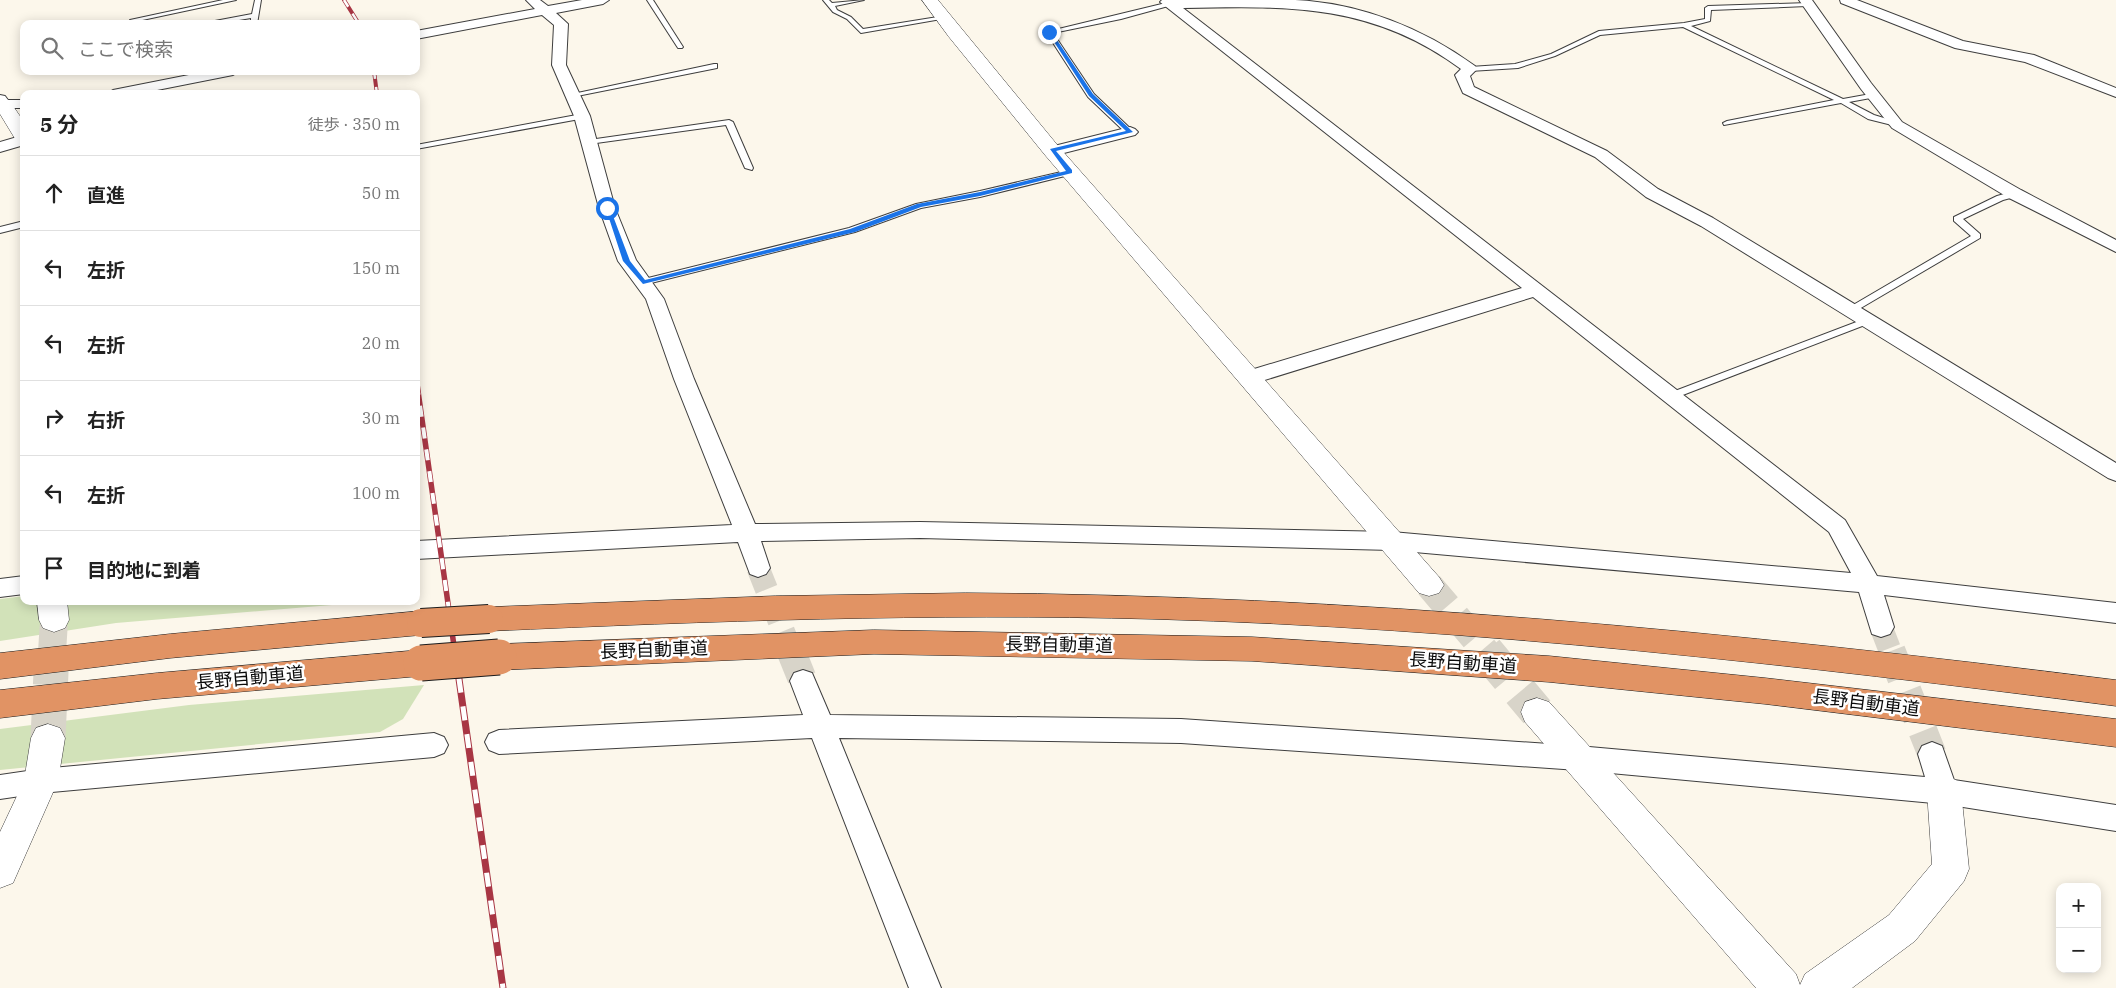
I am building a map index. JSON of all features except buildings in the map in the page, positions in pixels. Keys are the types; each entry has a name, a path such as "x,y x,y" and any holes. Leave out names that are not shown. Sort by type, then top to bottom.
{"highway":[{"path":"0,666 170,646 421,623 489,619 680,610 1056,605 1248,611 1528,628 1745,648 2116,693"},
{"name":"長野自動車道","path":"0,704 157,686 421,662 499,657 874,642 1252,649 1549,669 1765,691 2116,733"}],"street":[{"path":"532,0 561,24 559,65 582,116 607,208 627,261 655,300 684,379 747,533 758,568"},
{"path":"420,34 603,0"},
{"path":"1846,0 1927,33 1960,44 2029,58 2116,93"},
{"path":"1166,2 1283,3 1357,14 1389,23 1416,35 1452,54 1470,69 1462,75 1468,90 1601,154 1652,193 1707,222 2116,473"},
{"path":"1166,2 1837,526 1869,584 1881,626"},
{"path":"1806,2 1897,125 2015,194 2116,247"},
{"path":"937,9 1052,151 1429,585"},
{"path":"146,90 215,75"},
{"path":"2,102 20,104"},
{"path":"2,102 20,132"},
{"path":"1052,151 1130,132"},
{"path":"0,147 20,140"},
{"path":"1248,378 1537,290"},
{"path":"420,550 747,533 920,530 1392,541 1869,584 2116,613"},
{"path":"0,588 20,586"},
{"path":"803,681 924,988"},
{"path":"1537,712 1782,988"},
{"path":"499,742 820,726 1181,731 1578,758 1944,792 2116,818"},
{"path":"0,871 41,781 48,738"},
{"path":"0,788 41,781 434,745"},
{"path":"1819,988 1902,928 1951,870 1944,792 1932,754"}],"lane":[{"path":"133,20 232,0"},
{"path":"254,20 258,0"},
{"path":"650,0 680,47"},
{"path":"828,2 861,0"},
{"path":"1470,69 1515,66 1553,55 1599,33 1684,25 1708,20 1708,8 1703,0"},
{"path":"828,2 835,11 849,18 862,31 937,9"},
{"path":"1130,132 1091,95 1049,32 1121,17 1166,2"},
{"path":"1708,8 1806,2"},
{"path":"226,20 255,15"},
{"path":"1684,25 1844,102 1871,118 1897,125"},
{"path":"572,95 714,66"},
{"path":"1727,124 1873,95"},
{"path":"420,146 582,116"},
{"path":"589,142 730,122 749,168"},
{"path":"643,282 852,230 919,206 980,194 1070,172"},
{"path":"1671,396 1859,316 1977,236 1957,219 2000,198 2015,194"},
{"path":"0,230 20,225"}],"green space":[{"path":"20,596 20,605 332,605 116,623 0,641 0,599"},
{"path":"424,685 403,719 380,732 0,770 0,729 189,705"}],"tunnel":[{"path":"758,568 792,653"},
{"path":"1429,585 1487,653"},
{"path":"52,653 54,620"},
{"path":"1881,627 1891,653"},
{"path":"48,738 52,651"},
{"path":"791,651 803,681"},
{"path":"1486,651 1537,712"},
{"path":"1891,651 1932,754"}],"railway":[{"path":"344,0 356,20"},
{"path":"375,75 376,90"},
{"path":"420,405 455,653"},
{"path":"455,651 503,988"}],"route":[{"path":"607,208 627,261 643,282 852,230 919,206 980,194 1070,172 1052,151 1130,132 1091,95 1049,32"}]}
